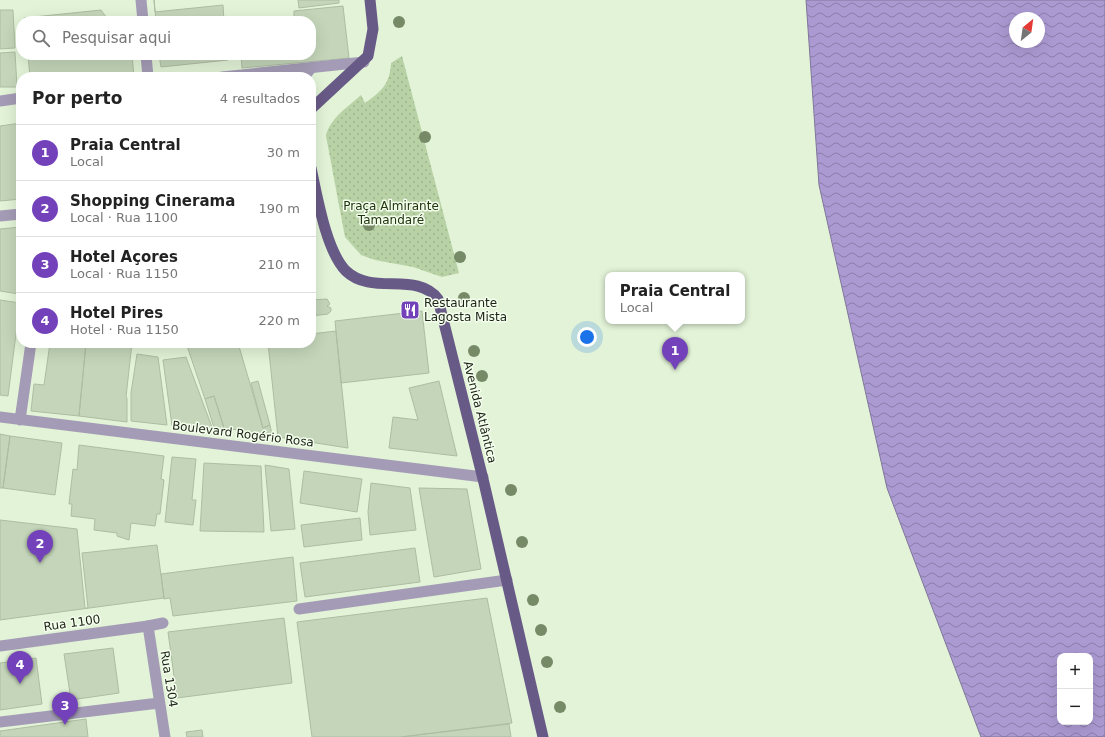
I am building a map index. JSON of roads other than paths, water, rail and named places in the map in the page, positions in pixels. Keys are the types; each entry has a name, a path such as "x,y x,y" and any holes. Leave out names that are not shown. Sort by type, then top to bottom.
{"main road":[{"path":"316,105 364,62 370,51 373,29 370,0"},
{"name":"Avenida Atlântica","path":"316,188 329,239 337,259 346,271 361,282 424,287 432,292 438,299 483,477 543,737"}],"street":[{"path":"141,0 143,16"},
{"path":"146,60 148,72"},
{"path":"271,72 364,62"},
{"path":"308,72 311,68"},
{"path":"0,100 16,98"},
{"path":"0,216 16,214"},
{"path":"20,420 30,348"},
{"name":"Boulevard Rogério Rosa","path":"0,417 483,477"},
{"path":"299,609 507,580"},
{"name":"Rua 1100","path":"0,646 163,623"},
{"name":"Rua 1304","path":"148,626 165,737"},
{"path":"0,722 159,703"}],"water":[{"path":"806,0 1105,0 1105,737 981,737 887,488 819,185"}],"place":[{"name":"Restaurante Lagosta Mista","path":"410,310"},
{"name":"Praia Central","path":"675,370"},
{"name":"Shopping Cinerama","path":"40,563"},
{"name":"Hotel Pires","path":"20,684"},
{"name":"Hotel Açores","path":"65,725"}],"park label":[{"name":"Praça Almirante Tamandaré","path":"391,213"}]}
